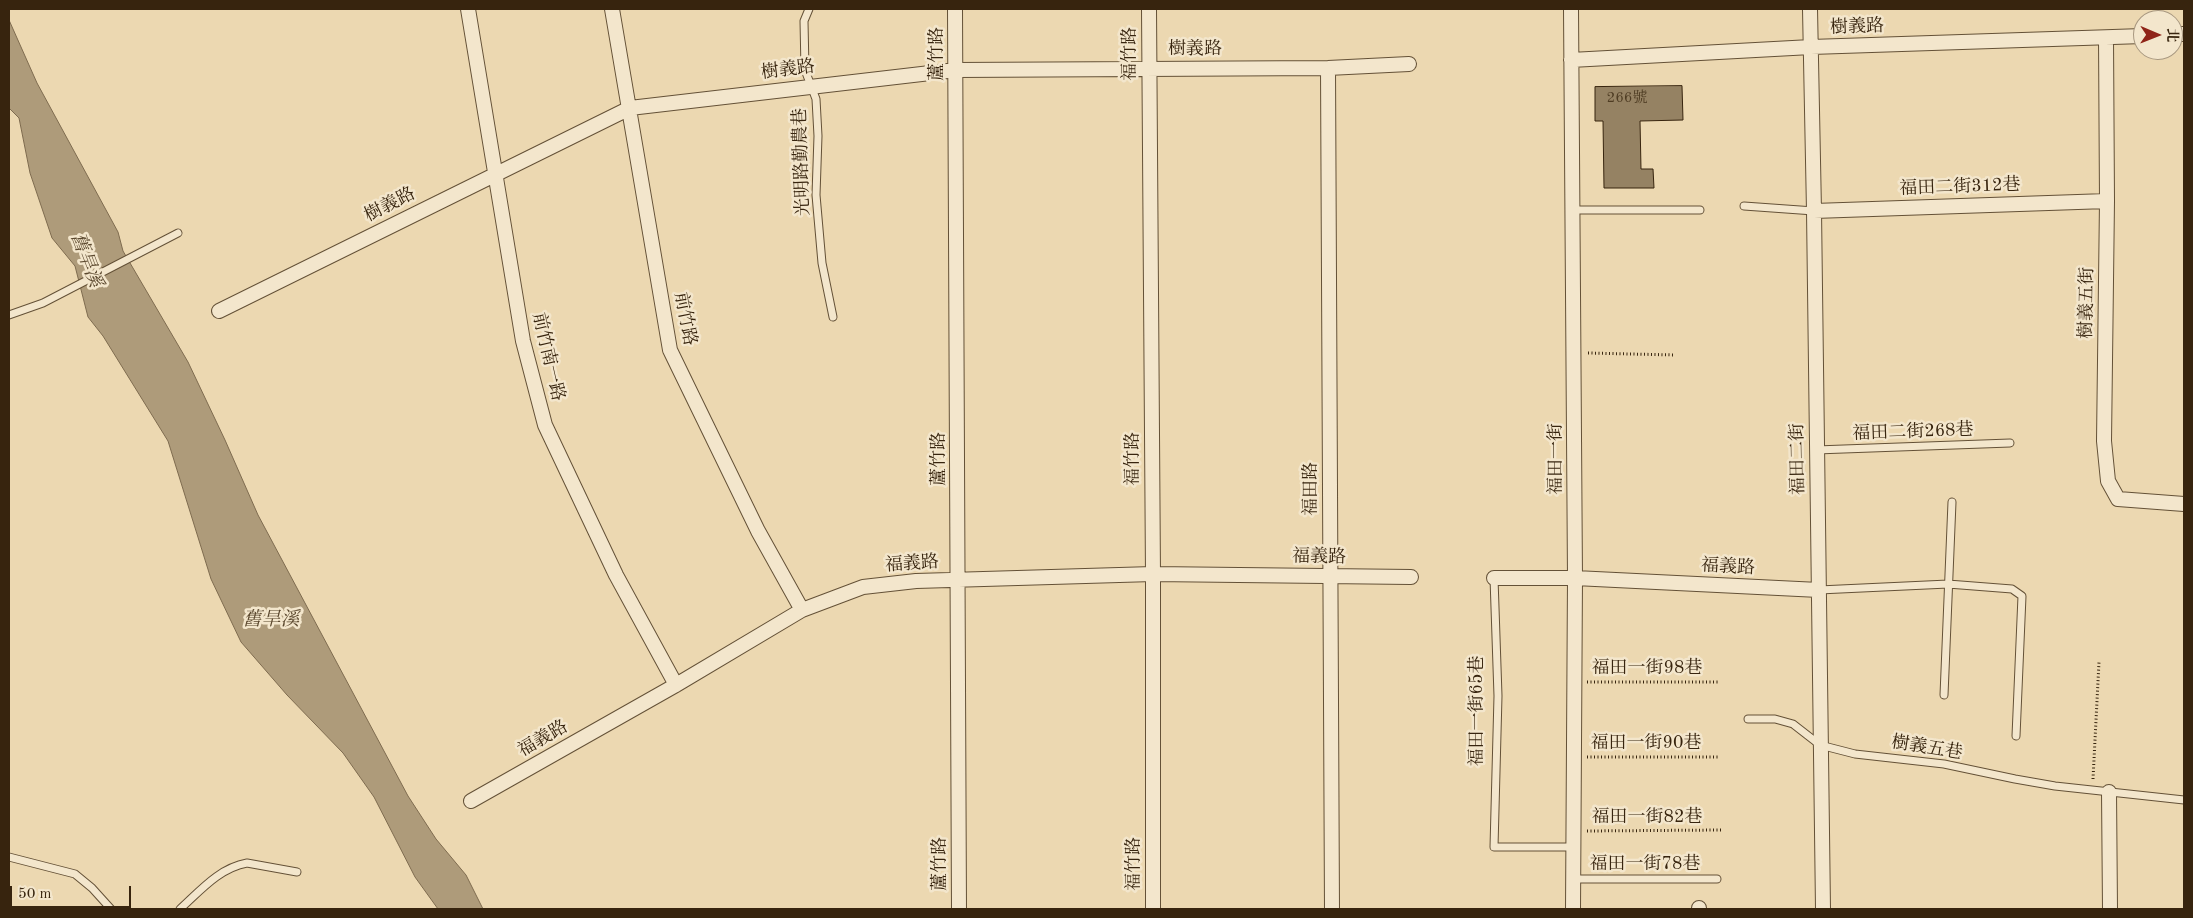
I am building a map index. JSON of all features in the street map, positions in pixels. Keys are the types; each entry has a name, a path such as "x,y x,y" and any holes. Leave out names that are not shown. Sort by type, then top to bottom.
{"street":[{"name":"前竹南一路","path":"468,9 523,340 545,426 616,575 676,685"},
{"name":"前竹路","path":"612,9 670,350 758,531 802,610"},
{"name":"蘆竹路","path":"955,9 959,909"},
{"name":"福竹路","path":"1149,9 1153,909"},
{"name":"福田一街","path":"1571,9 1575,578 1573,909"},
{"name":"福田二街","path":"1810,9 1823,909"},
{"name":"樹義路","path":"1572,60 1811,47 2133,37"},
{"name":"樹義五街","path":"2106,38 2107,201 2104,441 2108,481 2118,499 2184,504"},
{"name":"樹義路","path":"219,310 630,108 956,70 1328,68 1409,64"},
{"name":"福田路","path":"1328,68 1332,909"},
{"name":"福田二街312巷","path":"1814,211 2107,201"},
{"name":"福義路","path":"471,801 676,685 802,610 863,587 916,581 1153,574 1412,577"},
{"name":"福田一街65巷","path":"1494,578 1575,578"},
{"name":"福義路","path":"1575,578 1819,590"},
{"path":"2109,792 2110,909"}],"lane":[{"name":"光明路勤農巷","path":"809,9 804,21 805,70 816,99 816,195 822,263 833,317"},
{"path":"1744,206 1814,211"},
{"path":"1573,210 1700,210"},
{"path":"9,316 43,303 178,233"},
{"name":"福田二街268巷","path":"1816,450 2010,443"},
{"path":"1944,695 1952,502"},
{"name":"福田一街65巷","path":"1494,578 1498,696 1494,847 1573,847"},
{"path":"1819,590 1948,584 2012,589 2022,596 2016,736"},
{"name":"樹義五巷","path":"1748,719 1775,718 1793,724 1820,746 1855,754 1908,759 2015,780 2184,800"},
{"path":"9,857 76,874 111,909"},
{"path":"180,909 222,872 240,864 247,863 297,872"},
{"name":"福田一街78巷","path":"1573,879 1717,879"}],"path":[{"path":"1574,353 1675,355"},
{"path":"2093,790 2099,662"},
{"name":"福田一街98巷","path":"1574,682 1719,682"},
{"name":"福田一街90巷","path":"1574,758 1718,757"},
{"name":"福田一街82巷","path":"1573,831 1721,830"}],"water":[{"name":"舊旱溪","path":"9,20 37,83 118,232 123,251 188,362 258,515 408,796 436,839 466,875 483,909 438,909 415,877 374,797 343,753 287,695 241,642 211,579 168,441 103,336 88,317 75,266 52,238 30,173 19,118 9,108"}],"building":[{"path":"1682,86 1683,120 1640,121 1641,169 1653,169 1654,188 1604,188 1603,121 1595,121 1595,87"}]}
